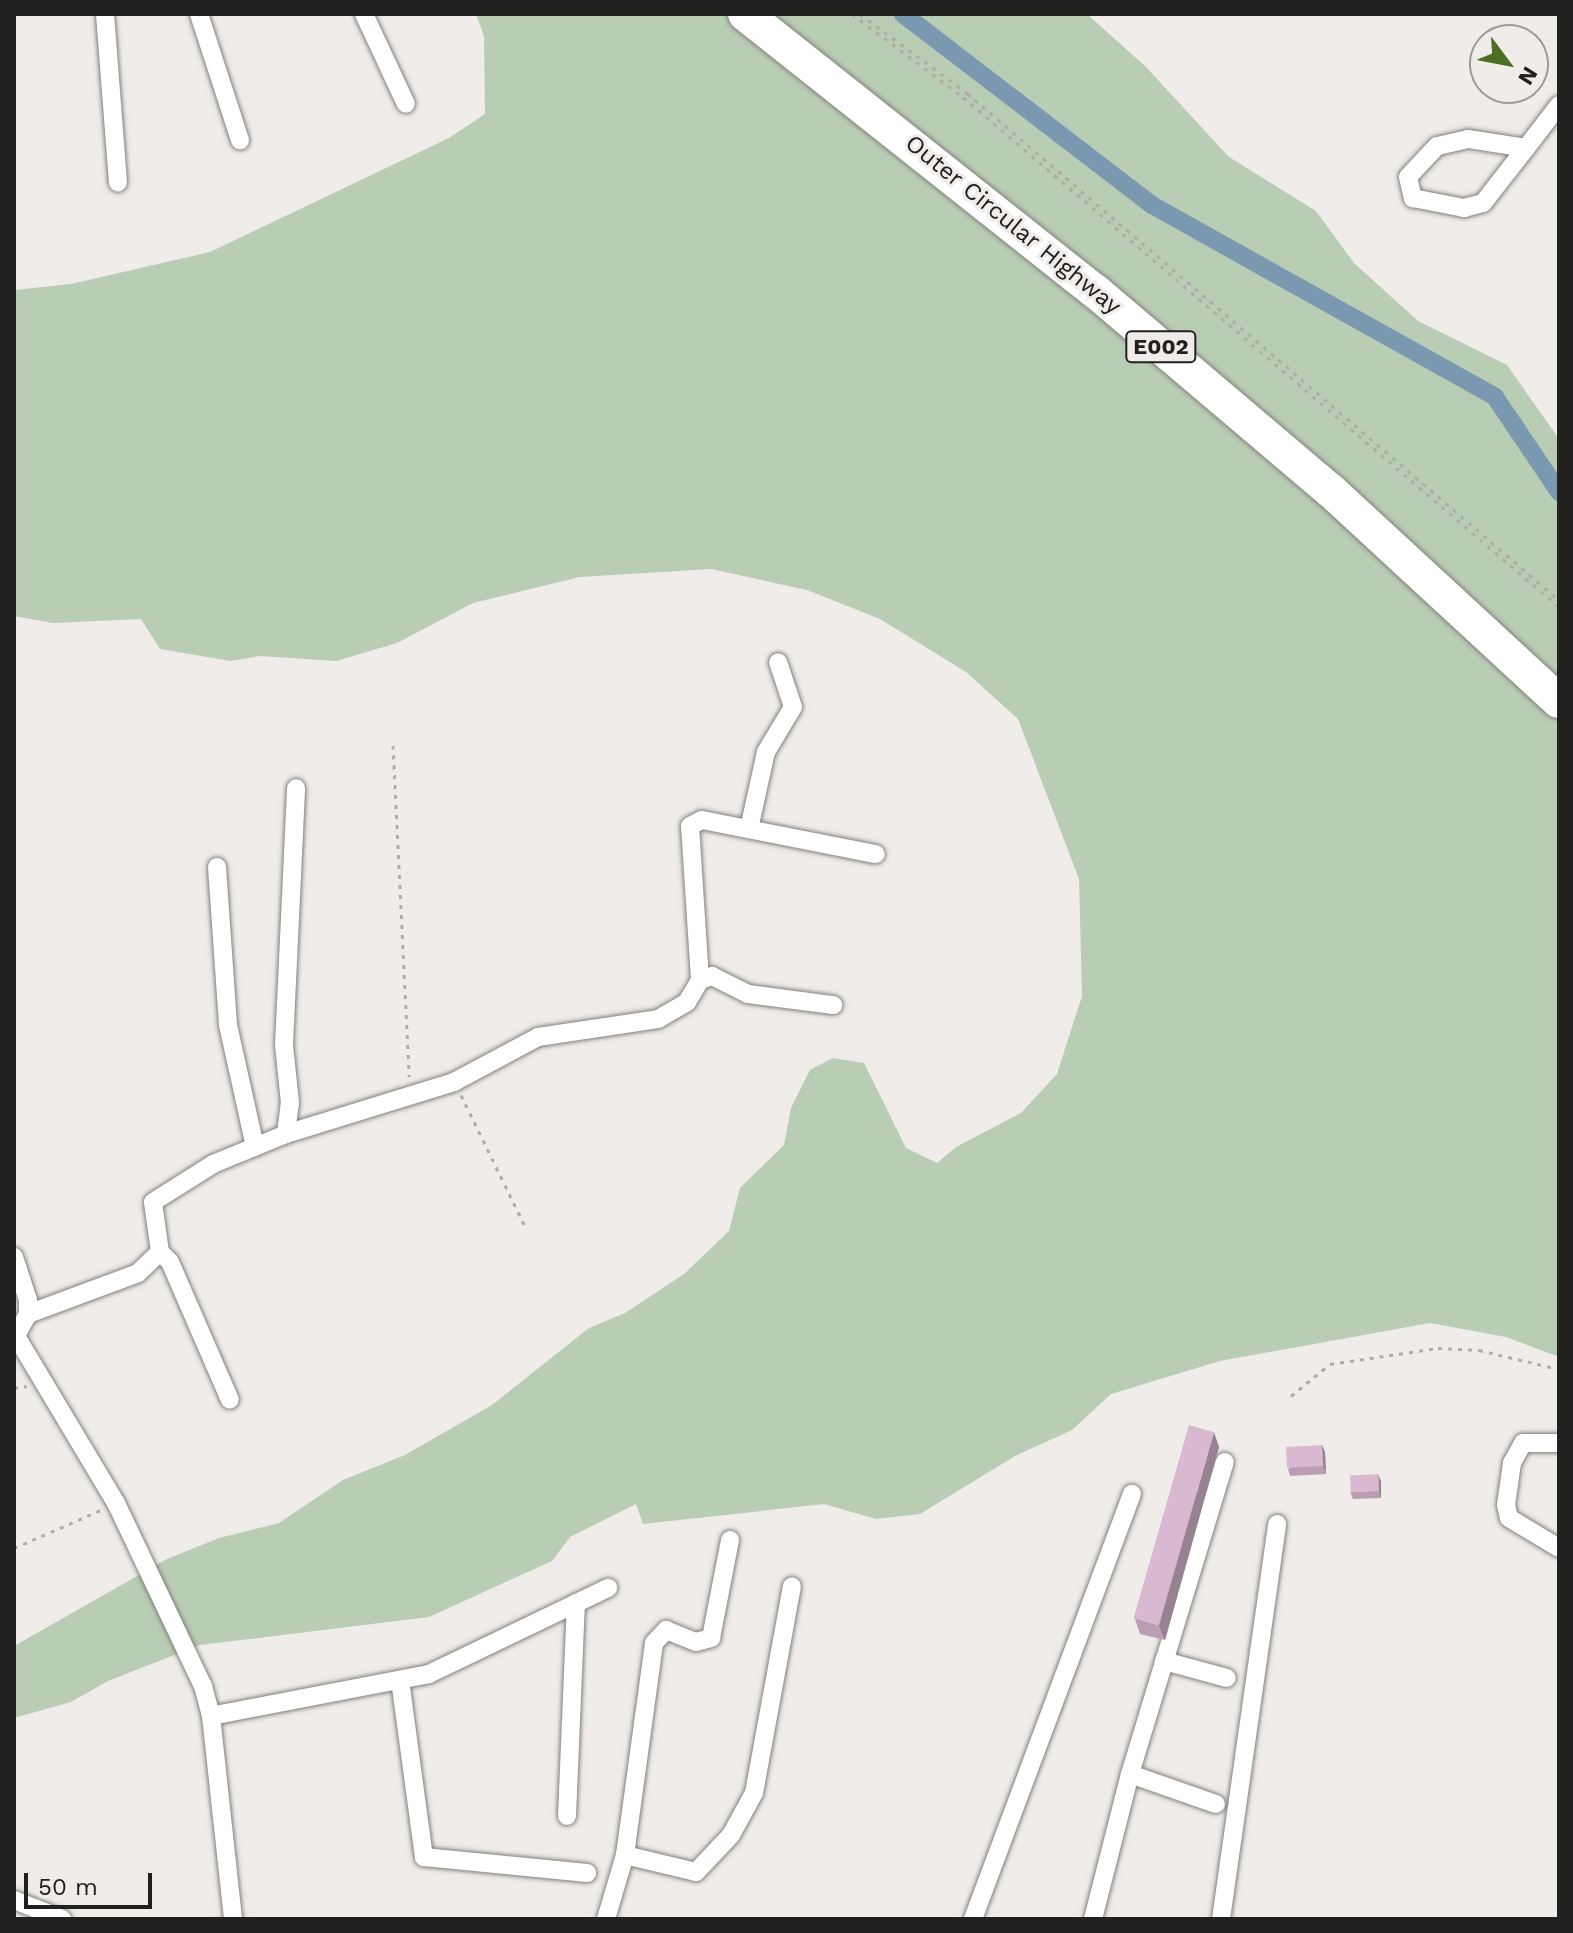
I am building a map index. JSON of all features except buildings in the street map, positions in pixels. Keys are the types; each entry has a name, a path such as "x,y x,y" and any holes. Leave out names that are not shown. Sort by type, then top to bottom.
{"highway":[{"name":"Outer Circular Highway","path":"745,14 1095,291 1330,490 1559,701"},
{"name":"Outer Circular Highway","path":"783,14 1110,273 1346,474 1559,669"}],"street":[{"path":"105,14 118,183"},
{"path":"199,14 240,140"},
{"path":"364,14 406,104"},
{"path":"1526,148 1468,139 1437,146 1408,177 1413,198 1464,208 1483,203 1526,148 1559,105"},
{"path":"749,829 766,752 793,707 778,662"},
{"path":"286,1134 290,1103 284,1045 296,788"},
{"path":"230,1400 170,1262 160,1252 153,1202 213,1164 286,1134 454,1082 538,1037 658,1019 687,1002 700,980 690,826 702,820 876,854"},
{"path":"217,867 228,1025 255,1147"},
{"path":"700,980 712,976 748,994 833,1005"},
{"path":"160,1252 138,1273 28,1314 16,1336 116,1503 203,1686 211,1716 233,1919"},
{"path":"14,1257 28,1314"},
{"path":"1559,1443 1523,1443 1512,1463 1506,1505 1509,1518 1559,1548"},
{"path":"1093,1919 1130,1774 1225,1462"},
{"path":"973,1919 1132,1494"},
{"path":"1221,1919 1277,1524"},
{"path":"606,1919 625,1855 654,1643 666,1630 696,1642 711,1638 730,1540"},
{"path":"625,1855 696,1872 731,1835 754,1793 792,1586"},
{"path":"211,1716 429,1674 608,1588"},
{"path":"567,1816 576,1603"},
{"path":"1164,1661 1227,1678"},
{"path":"400,1680 424,1857 587,1873"},
{"path":"1130,1774 1216,1804"},
{"path":"14,1900 62,1919"}],"path":[{"path":"852,14 975,107 1559,607"},
{"path":"860,14 979,103 1559,600"},
{"path":"393,745 410,1098"},
{"path":"454,1082 492,1151 526,1228"},
{"path":"1291,1396 1330,1364 1438,1348 1479,1350 1559,1369"},
{"path":"14,1548 116,1503"}],"green space":[{"path":"476,14 1087,14 1146,67 1229,157 1316,211 1354,263 1418,321 1507,365 1559,439 1559,1357 1506,1337 1430,1323 1220,1361 1111,1394 1072,1430 1015,1456 920,1514 876,1519 824,1504 643,1524 636,1504 570,1537 552,1561 429,1617 200,1645 108,1681 71,1702 14,1718 14,1646 167,1559 219,1538 279,1523 343,1480 405,1455 492,1405 589,1328 625,1313 684,1274 729,1231 740,1188 784,1145 791,1108 810,1070 833,1058 864,1063 906,1148 937,1163 956,1147 1021,1113 1057,1074 1082,996 1079,879 1018,719 966,672 880,619 807,590 711,569 580,577 473,603 397,643 336,661 260,656 231,661 160,649 141,619 53,623 14,616 14,290 71,284 210,252 449,138 485,114 484,36"}],"waterway":[{"path":"903,14 1152,205 1495,397 1559,492"}]}
